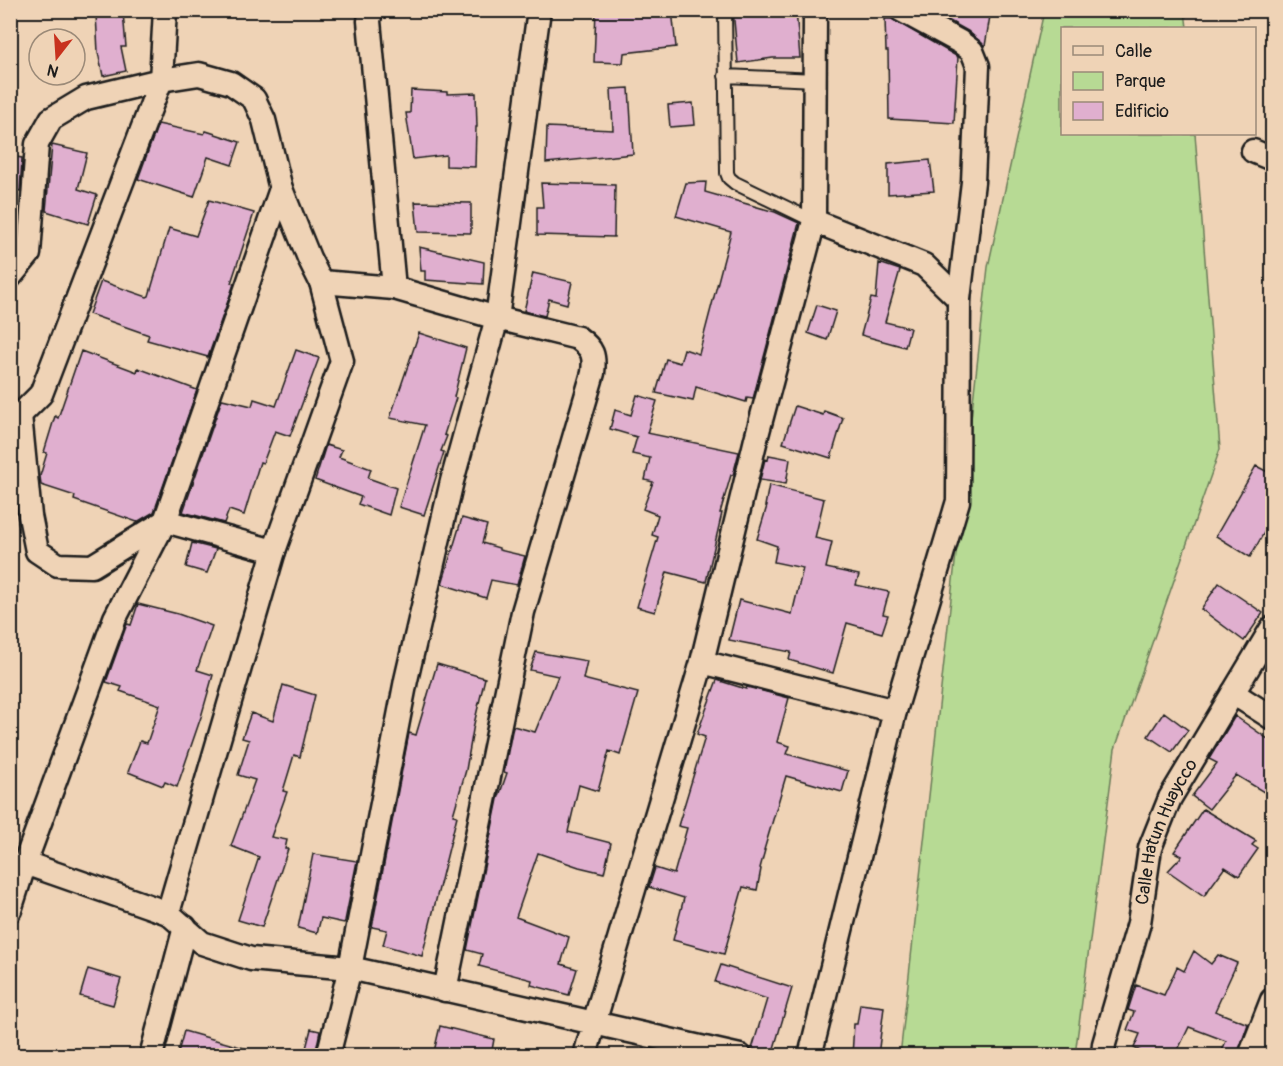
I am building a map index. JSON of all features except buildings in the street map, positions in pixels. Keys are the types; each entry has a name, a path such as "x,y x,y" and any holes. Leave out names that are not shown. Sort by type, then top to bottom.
{"street":[{"path":"165,10 161,80 40,394 15,418 37,551 58,565 92,566 165,521 274,551"},
{"path":"370,10 369,21 393,288"},
{"path":"328,1056 350,968 406,680 452,481 497,318 540,10"},
{"path":"585,1056 702,662 756,439 814,221 815,10"},
{"path":"810,1056 895,711 958,501 959,299 974,182 978,66 972,51 926,17 901,10"},
{"path":"10,276 29,254 37,144 51,119 86,98 161,80 199,74 231,83 254,99 264,120 281,189 321,282 342,362 274,551 176,920 151,1056"},
{"path":"10,910 18,865 115,618 165,521 281,189"},
{"path":"814,221 924,266 959,299"},
{"path":"321,282 393,288 497,318 578,338 587,344 595,357 593,373 523,612 445,990"},
{"name":"Calle Hatun Huaycco","path":"1103,1056 1104,1044 1139,923 1150,848 1170,798 1272,628"},
{"path":"702,662 895,711"},
{"path":"1233,693 1272,718"},
{"path":"18,865 176,920 202,943 251,959 350,968 740,1056"},
{"path":"1250,1056 1272,1000"}],"lane":[{"path":"724,10 726,172 735,183 814,221"},
{"path":"725,76 816,80"}],"green space":[{"path":"1044,11 1185,11 1187,27 1061,27 1061,135 1195,135 1220,449 1115,749 1075,1055 900,1056 988,267"}]}
